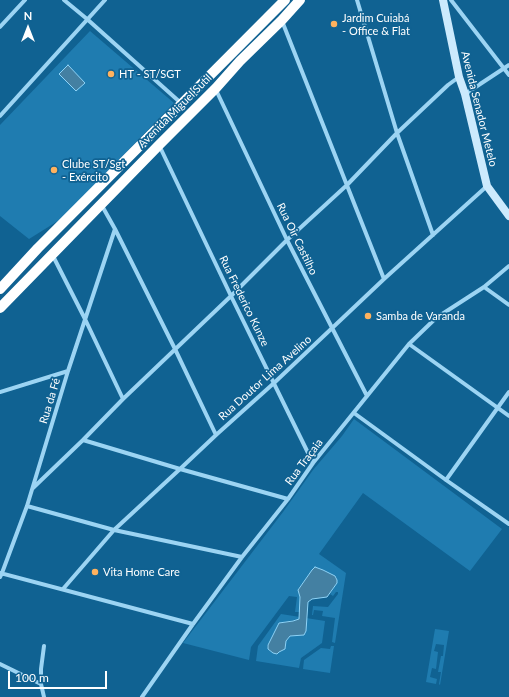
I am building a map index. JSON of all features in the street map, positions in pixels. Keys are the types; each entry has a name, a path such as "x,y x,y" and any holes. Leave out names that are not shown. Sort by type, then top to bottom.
{"highway":[{"name":"Avenida Miguel Sutil","path":"0,289 285,0"},
{"name":"Avenida Miguel Sutil","path":"0,308 216,88 240,61 300,0"}],"street":[{"path":"0,27 24,0"},
{"path":"64,0 182,104"},
{"path":"0,116 105,0"},
{"path":"356,0 397,133 433,235"},
{"name":"Avenida Senador Metelo","path":"443,0 459,77 465,94 487,186 508,212"},
{"path":"451,0 509,75"},
{"path":"282,20 384,279"},
{"path":"465,94 509,65"},
{"path":"33,488 175,348 231,296 287,240 347,185 397,133 448,85 459,77"},
{"name":"Rua Oir Castilho","path":"216,88 287,240 367,396"},
{"name":"Rua Frederico Kunze","path":"159,145 313,464"},
{"name":"Rua Doutor Lima Avelino","path":"63,590 114,530 274,383 384,279 487,186"},
{"path":"102,204 175,348 216,435"},
{"name":"Rua da Fé","path":"1,574 33,488 68,371 115,229"},
{"path":"52,254 123,399"},
{"name":"Rua Traçaia","path":"142,697 242,557 288,499 313,464 409,344 436,318 484,287 509,266"},
{"path":"484,287 509,305"},
{"path":"409,344 509,416"},
{"path":"0,392 68,371"},
{"path":"446,480 509,392"},
{"path":"354,413 509,524"},
{"path":"83,440 288,499"},
{"path":"27,506 114,530 242,557"},
{"path":"1,574 193,624"},
{"path":"44,646 41,669 41,684 44,697"},
{"path":"0,664 41,684"}],"shaded area":[{"name":"Clube ST/Sgt - Exército","path":"90,31 174,103 61,219 29,239 0,216 0,125"},
{"path":"68,65 85,83 76,91 59,74"},
{"path":"354,419 502,529 470,571 363,493 319,554 346,573 335,643 332,642 335,618 322,616 323,611 314,610 312,615 313,606 328,607 338,594 338,592 336,592 333,596 330,594 337,583 337,578 323,570 312,570 298,589 300,597 300,612 295,612 297,597 289,596 251,647 249,660 183,643 283,512 313,470 342,436"},
{"path":"315,567 335,576 337,583 327,597 312,599 308,602 306,631 304,635 290,636 286,641 285,649 277,654 273,653 268,649 268,645 279,623 299,619 300,597 298,590"},
{"path":"281,614 300,618 279,623 267,646 273,653 282,651 286,647 286,641 290,636 304,635 306,631 306,618 325,621 322,643 301,658 299,668 256,661 258,646"},
{"path":"435,629 449,631 440,685 441,672 438,672 441,656 443,656 444,645 436,644 434,651 438,652 436,669 432,668 430,677 437,679 436,684 426,682"},
{"path":"331,646 334,646 330,673 303,669 304,660 321,648 330,649"}],"place":[{"name":"Jardim Cuiabá - Office & Flat","path":"334,24"},
{"name":"HT - ST/SGT","path":"111,74"},
{"name":"Clube ST/Sgt - Exército","path":"54,170"},
{"name":"Samba de Varanda","path":"368,316"},
{"name":"Vita Home Care","path":"95,572"}]}
